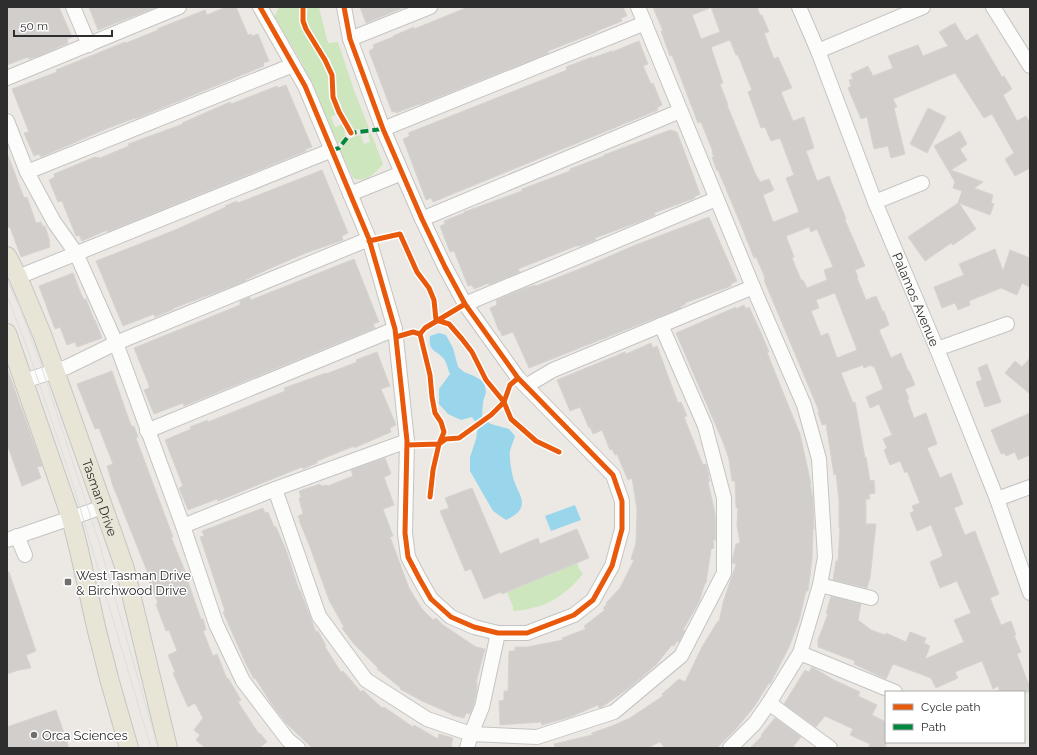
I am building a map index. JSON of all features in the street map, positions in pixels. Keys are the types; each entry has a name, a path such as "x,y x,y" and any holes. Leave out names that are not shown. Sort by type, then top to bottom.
{"main road":[{"name":"Tasman Drive","path":"7,256 18,277 43,337 125,569 168,748"},
{"path":"7,333 71,518 110,682 129,748"}],"street":[{"path":"73,7 89,45"},
{"path":"7,78 179,7"},
{"path":"260,7 305,86 332,150 369,239 395,329 407,441 405,533 408,557 431,598 451,617 474,627 498,633 527,633 574,615 593,600 612,566 622,529 622,501 613,475 518,378 465,304 422,219 383,129 350,39 344,7"},
{"path":"267,20 273,7"},
{"path":"350,39 430,7"},
{"path":"638,7 753,288 804,405 819,459 825,557 820,585 800,653 770,703 755,722 730,748"},
{"name":"Palamos Avenue","path":"799,7 818,51 875,202 997,499 1030,593"},
{"path":"818,51 923,7"},
{"path":"993,7 1030,66"},
{"path":"383,129 645,23"},
{"path":"27,172 292,65"},
{"path":"422,219 680,111"},
{"path":"7,121 27,172 54,222 76,253 116,344 183,526 216,624 243,681 289,745"},
{"path":"18,277 332,150"},
{"path":"350,194 402,173"},
{"path":"875,202 922,183"},
{"path":"465,304 716,199"},
{"path":"24,381 67,367 116,344 369,239"},
{"path":"526,386 553,370 753,288"},
{"path":"936,349 1007,324"},
{"path":"275,489 319,616 366,680 427,719 471,734 537,737 614,712 681,656 724,573 724,498 713,455 705,426 660,325"},
{"path":"147,430 395,329"},
{"path":"183,526 275,489 407,441"},
{"path":"997,499 1030,487"},
{"path":"25,555 12,538 104,506"},
{"path":"820,585 871,598"},
{"path":"467,748 482,707 498,633"},
{"path":"800,653 893,691"},
{"path":"770,703 830,748"}],"green space":[{"path":"279,7 302,7 302,25 330,75 332,96 338,113 331,117 335,127 344,124 345,136 338,144 301,61 274,17"},
{"path":"308,7 319,7 328,43 338,42 355,93 369,128 353,130 349,125 335,94 336,81 327,58 307,29 305,21"},
{"path":"371,133 383,164 366,179 362,180 353,178 340,150 349,140 357,136 361,135 364,144 370,142 368,134"},
{"path":"577,563 583,574 561,595 534,608 513,611 513,607 507,592"}],"water":[{"path":"439,333 446,335 453,348 458,367 464,372 484,382 486,392 483,402 482,418 491,424 509,429 515,436 510,451 510,459 512,473 522,504 520,510 515,515 506,520 493,511 470,471 470,457 476,439 478,426 472,417 461,420 448,414 439,404 439,389 450,374 444,359 431,348 430,345 430,336"},
{"path":"575,505 581,520 551,531 545,516"}],"building":[{"path":"7,7 59,7 72,37 67,39 68,43 41,55 29,59 28,57 7,65"},
{"path":"89,7 157,7 98,30"},
{"path":"226,7 236,7 248,35 251,34 252,36 258,34 269,61 263,63 264,66 135,119 106,129 41,157 39,154 34,156 24,133 29,132 12,89 57,72 56,70 205,10 207,15"},
{"path":"360,7 405,7 366,23"},
{"path":"468,7 623,7 627,16 621,18 622,21 548,51 548,53 524,63 419,105 396,113 395,111 392,112 369,51 374,48 373,45 414,27 414,29"},
{"path":"653,7 710,7 692,15 701,39 720,32 711,7 757,7 760,15 762,15 769,32 764,33 774,59 778,57 792,88 781,92 793,121 804,117 814,148 806,151 817,181 829,176 846,219 845,220 865,266 855,270 858,277 857,278 866,300 876,296 883,312 884,311 889,325 879,330 891,358 901,353 915,385 905,389 914,418 926,413 937,444 927,448 940,478 951,473 963,504 954,508 965,535 975,531 999,594 990,598 1001,625 1011,621 1016,635 1014,635 1021,652 1017,654 1030,688 1030,692 1000,691 998,686 993,689 982,661 955,672 958,678 936,688 931,678 893,664 886,679 854,664 855,661 818,647 818,640 828,614 826,613 831,596 861,604 858,620 871,630 885,635 886,633 906,642 910,632 926,638 924,643 930,646 925,659 964,642 954,620 971,613 957,581 940,588 930,562 943,556 931,525 917,531 910,513 914,511 912,506 920,503 907,471 905,473 900,461 890,465 884,450 887,448 883,439 892,435 879,404 870,408 866,397 883,389 874,366 872,367 871,365 864,368 863,365 841,373 853,403 855,402 870,481 874,480 875,493 869,494 870,499 866,499 866,524 876,524 870,578 867,588 833,580 836,561 838,561 840,528 839,500 836,474 834,475 826,424 822,425 819,411 764,280 764,275 756,257 754,258 718,170 717,171 712,157 714,157 713,152 701,122 698,123 672,55 670,56 661,31 663,31","holes":["730,40 736,55 738,55 752,90 748,92 761,128 765,127 771,141 780,138 794,175 786,178 799,212 773,222 763,195 774,190 769,179 760,182 755,173 727,105 720,84 723,83 711,47","809,227 811,232 817,229 833,267 824,270 827,280 807,288 803,280 801,280 792,258 794,257 786,236","835,293 857,350 837,358 828,333 821,336 811,311 819,308 816,300"]},
{"path":"955,23 966,41 977,34 1002,77 1004,76 1012,89 1003,95 1017,121 1026,116 1030,123 1030,168 1015,176 1005,159 1014,153 992,114 984,118 955,73 893,99 897,107 894,108 905,154 891,158 888,146 874,149 867,117 861,119 848,88 851,86 849,80 853,79 851,74 868,66 873,76 893,68 888,56 918,45 923,56 948,46 939,32"},
{"path":"639,41 648,64 643,66 651,84 653,83 662,105 657,108 658,110 433,202 431,198 426,200 403,139 410,136 408,133 567,70 566,67 592,57 612,52"},
{"path":"286,85 312,147 306,149 306,151 107,232 107,230 82,241 79,235 76,236 62,201 58,202 49,180 55,177 54,174 95,157 100,158 129,146 128,144 183,124 182,123 230,102 231,104 277,86 278,88"},
{"path":"928,108 946,117 927,153 910,144"},
{"path":"670,130 677,132 700,194 694,197 695,198 654,213 655,215 646,219 595,238 596,240 576,246 518,269 520,272 489,285 489,283 474,289 472,285 468,286 454,251 450,252 440,226 445,224 444,221 464,212 522,191 522,189 570,171 570,169 604,155"},
{"path":"960,131 967,144 960,149 967,160 951,170 983,182 974,188 993,195 991,203 994,204 990,215 959,203 976,229 953,245 951,243 925,261 908,237 958,203 962,191 953,188 955,182 934,146"},
{"path":"7,155 24,198 27,197 36,223 41,222 43,227 45,226 50,242 50,247 21,257 10,227 7,228"},
{"path":"322,170 348,233 342,236 343,240 306,253 245,280 246,281 174,308 155,317 154,314 123,326 96,261 175,230 237,201 237,203 243,201"},
{"path":"709,217 737,281 731,284 731,286 685,303 686,304 681,306 681,308 529,368 513,332 502,336 500,330 499,331 490,308 497,305 496,300 526,288 536,286 633,246"},
{"path":"995,249 1003,271 1010,250 1030,258 1030,287 1022,283 1017,295 1001,288 969,301 970,305 958,310 955,303 942,308 934,287 964,275 959,264"},
{"path":"354,259 379,322 373,324 375,328 184,406 183,403 154,414 144,390 149,388 149,385 134,348 240,305 240,301 250,297 251,300"},
{"path":"73,273 84,300 86,299 102,338 77,347 75,342 67,345 60,327 55,329 39,286"},
{"path":"744,305 746,309 749,307 762,335 769,352 767,352 800,434 813,499 814,529 808,591 806,591 799,621 789,647 770,684 769,683 754,707 735,730 717,748 665,748 660,742 647,748 555,748 554,744 592,735 592,733 630,718 663,696 662,694 679,679 685,682 702,647 718,621 719,622 723,603 736,564 732,563 732,561 736,544 740,543 737,525 738,508 736,508 735,481 732,481 729,459 723,442 676,333"},
{"path":"651,343 653,348 657,346 678,403 681,402 687,416 684,417 703,465 706,464 710,481 708,482 715,513 716,540 713,540 714,548 711,549 706,583 699,602 683,630 685,631 679,642 677,641 674,646 672,645 655,666 629,688 602,707 599,708 598,705 570,717 542,725 541,722 500,725 499,701 504,700 504,691 508,691 509,651 515,651 515,647 527,647 563,640 562,638 586,629 584,626 605,610 603,608 620,588 634,560 631,559 636,543 637,510 632,478 628,480 617,454 615,455 612,449 610,450 602,430 593,434 580,407 570,411 557,380"},
{"path":"377,352 390,386 381,389 396,425 390,428 391,432 354,448 354,446 317,461 317,463 303,469 302,467 218,501 217,499 188,510 179,488 183,486 165,440 191,429 190,427 208,420 208,422 243,408 285,391 284,388 357,362 356,360"},
{"path":"1030,358 1030,394 1005,373 1015,361 1022,367"},
{"path":"987,364 1001,402 985,407 976,382 982,380 978,368"},
{"path":"8,371 42,466 37,467 41,478 22,486 7,444"},
{"path":"112,371 129,420 132,427 134,426 138,437 136,438 173,537 171,537 189,581 188,582 201,619 203,619 206,630 203,631 213,656 217,654 227,679 228,678 241,700 238,702 259,734 260,733 267,742 259,748 205,748 196,740 200,735 194,730 203,718 195,703 188,707 173,673 175,672 168,655 177,651 169,630 166,631 156,604 158,603 149,581 151,581 113,486 107,466 113,464 99,428 95,429 77,384"},
{"path":"1030,413 1030,455 1018,460 1015,452 1006,456 1004,453 1001,454 991,430"},
{"path":"385,458 391,474 384,477 394,505 383,509 393,536 390,537 409,588 422,609 433,620 436,618 443,625 476,647 485,649 476,682 477,690 473,707 470,714 466,713 464,718 452,715 400,689 401,688 377,669 378,668 354,644 342,628 344,627 329,600 299,520 298,516 303,514 299,491 320,484 321,486 328,486 353,476 351,470"},
{"path":"472,488 500,554 538,538 540,544 577,529 589,558 502,594 501,592 484,599 471,569 465,571 440,511 449,508 445,498"},
{"path":"263,508 265,513 268,512 286,550 299,590 316,632 318,631 326,646 325,647 341,672 343,671 361,692 363,690 382,708 384,707 413,727 414,725 438,739 439,734 453,738 451,746 454,748 312,748 286,723 255,678 254,679 246,664 223,612 225,611 200,537 204,536 202,531"},
{"path":"7,572 9,572 36,651 26,655 31,668 7,674"},
{"path":"812,667 834,680 860,692 858,696 877,705 872,715 885,722 886,748 868,748 870,744 850,735 853,729 825,716 816,727 784,704 805,670 809,672"},
{"path":"56,710 69,748 7,748 7,727"},
{"path":"775,718 801,737 792,748 750,748 762,736 761,735"}],"tram line":[{"path":"7,280 20,308 39,359 98,539 158,748"},
{"path":"7,296 28,350 75,491 151,748"}],"marked path":[{"path":"332,150 339,148 351,133 383,129"}],"cycle path":[{"path":"260,7 305,86 369,239 395,329 407,441 405,533 408,557 431,599 451,617 474,627 498,633 527,633 574,615 593,600 612,566 622,529 622,501 613,475 518,378 465,304 422,219 383,129 350,39 344,7"},
{"path":"303,7 303,21 306,29 325,60 332,75 333,97 339,112 351,133"},
{"path":"369,241 400,234 417,272 429,288 434,300 436,320 449,324 472,352 486,380 504,402 511,419 536,441 559,452"},
{"path":"420,334 425,328 465,304"},
{"path":"396,337 413,332 420,334 430,375 435,413 441,422 444,432 439,444 433,470 430,497"},
{"path":"407,445 439,444 446,439 459,438 491,415 504,402 510,385 518,378"}],"place":[{"name":"West Tasman Drive & Birchwood Drive","path":"68,582"},
{"name":"Orca Sciences","path":"34,735"}]}
